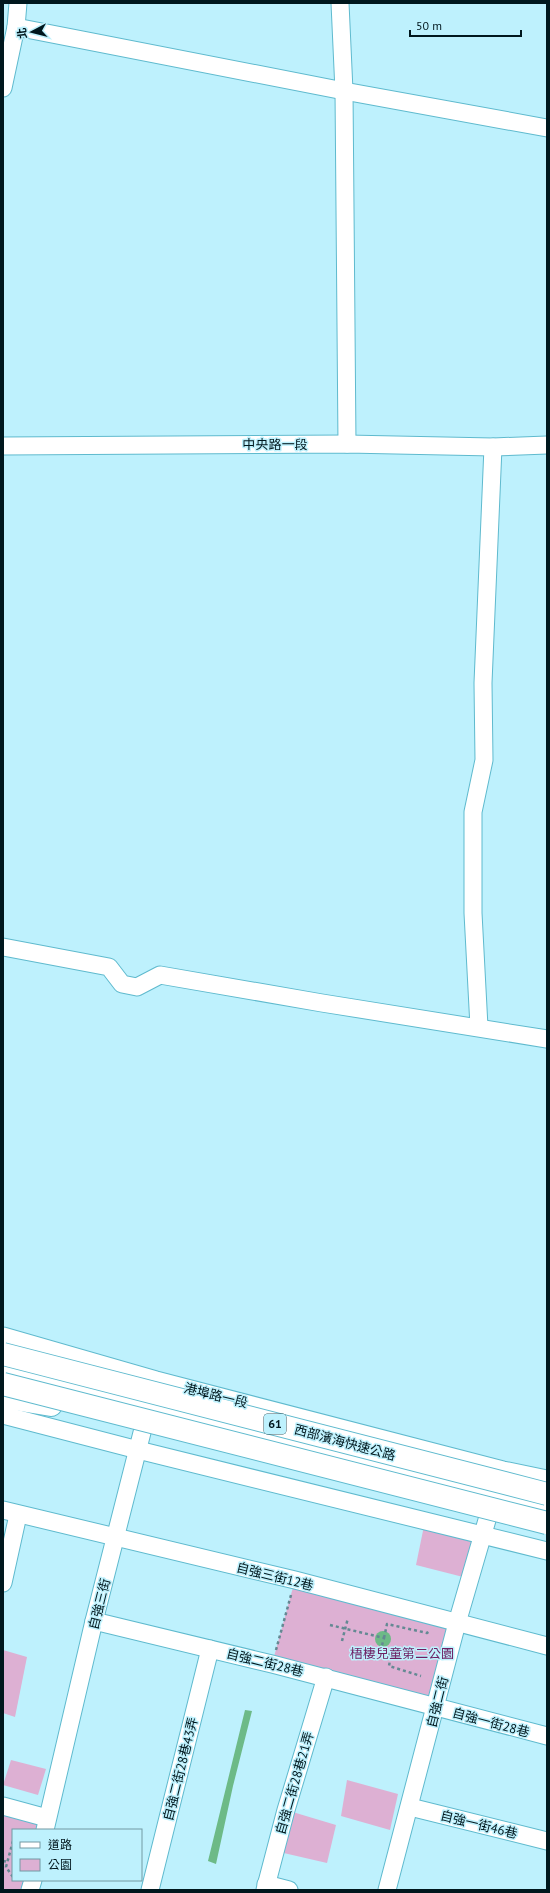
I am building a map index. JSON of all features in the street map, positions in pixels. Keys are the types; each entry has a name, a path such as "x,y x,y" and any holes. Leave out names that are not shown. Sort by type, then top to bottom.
{"highway":[{"path":"3,1343 78,1364 114,1382"},
{"name":"西部濱海快速公路","path":"3,1354 114,1382 546,1509"},
{"name":"61","path":"3,1384 112,1411 546,1509"},
{"path":"3,1397 64,1408 112,1411"}],"street":[{"path":"3,88 16,27 18,3"},
{"path":"340,3 344,91 347,444"},
{"path":"16,27 344,91 547,128"},
{"name":"中央路一段","path":"3,446 347,444 493,447 547,445"},
{"path":"479,1028 473,913 473,812 484,760 483,683 493,447"},
{"path":"3,947 109,966 122,984 137,987 160,975 547,1039"},
{"name":"港埠路一段","path":"3,1336 156,1380 503,1470 547,1479"},
{"name":"港埠路一段","path":"3,1368 546,1509"},
{"name":"自強三街","path":"46,1824 94,1621 156,1380"},
{"path":"3,1415 138,1450 547,1551"},
{"name":"自強二街","path":"387,1890 457,1623 503,1470"},
{"path":"3,1582 10,1512"},
{"name":"自強三街12巷","path":"10,1512 295,1580 547,1646"},
{"name":"自強二街28巷","path":"94,1621 326,1677 435,1707"},
{"name":"自強二街28巷43弄","path":"150,1890 210,1649"},
{"name":"自強二街28巷21弄","path":"266,1887 286,1810 326,1677"},
{"name":"自強一街28巷","path":"435,1707 547,1736"},
{"path":"3,1806 46,1824"},
{"name":"自強一街46巷","path":"410,1807 547,1841"},
{"path":"266,1887 289,1890"}],"path":[{"path":"272,1664 295,1580"},
{"path":"342,1641 348,1618"},
{"path":"330,1625 384,1638 380,1653 391,1655 389,1666 422,1676"},
{"path":"12,1845 6,1867 12,1876"},
{"path":"3,1861 8,1862"}],"green space":[{"path":"425,1521 483,1536 471,1579 416,1565"},
{"name":"梧棲兒童第二公園","path":"295,1580 457,1623 435,1707 272,1664"},
{"path":"3,1650 27,1657 15,1717 3,1713"},
{"path":"11,1760 46,1769 38,1795 3,1785"},
{"path":"347,1780 398,1794 390,1830 341,1816"},
{"path":"3,1809 47,1818 45,1829 12,1829 12,1881 33,1881 30,1890 3,1890"},
{"path":"286,1810 336,1825 327,1863 275,1851"}],"shaded area":[{"path":"380,1631 386,1631 391,1636 389,1645 386,1647 380,1647 375,1642 375,1636"},
{"path":"245,1710 252,1711 233,1786 216,1864 208,1861"}]}
